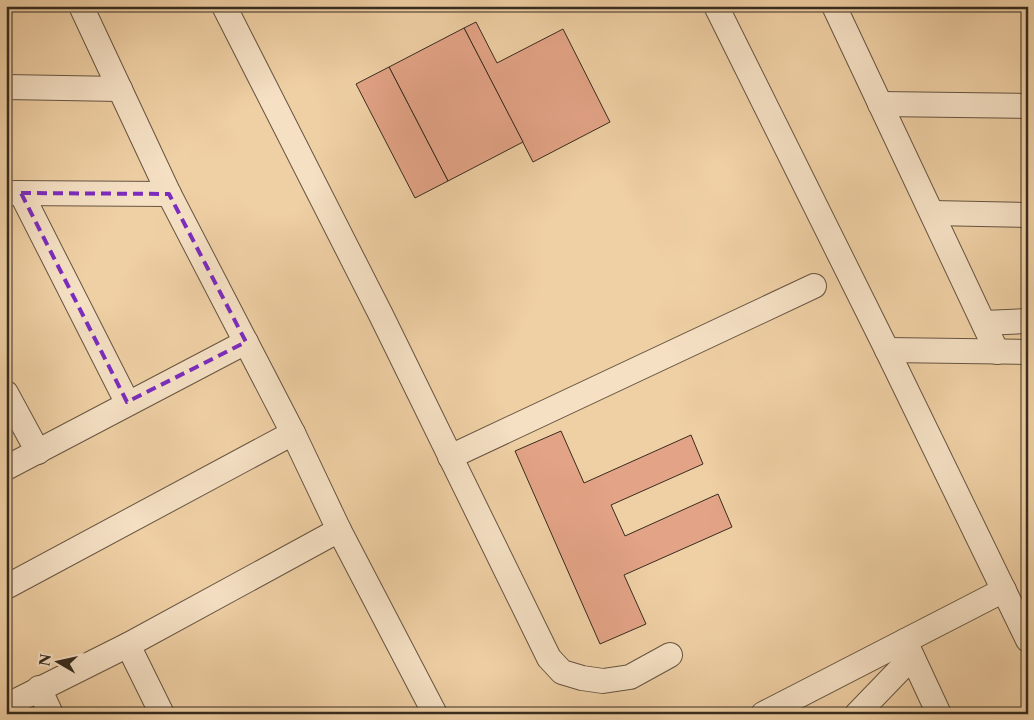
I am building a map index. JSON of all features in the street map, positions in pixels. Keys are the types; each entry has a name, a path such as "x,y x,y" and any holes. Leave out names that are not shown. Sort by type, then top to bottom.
{"street":[{"path":"81,6 170,194 293,434 339,530 435,714"},
{"path":"224,6 549,658 562,672 582,678 603,681 630,677 670,656"},
{"path":"716,6 887,350 1028,640"},
{"path":"834,6 997,352"},
{"path":"6,87 120,89"},
{"path":"880,104 1028,106"},
{"path":"128,402 14,193 170,194"},
{"path":"932,212 1028,215"},
{"path":"450,457 814,286"},
{"path":"984,322 1028,321"},
{"path":"6,468 128,402 246,342"},
{"path":"887,350 1028,352"},
{"path":"6,393 38,452"},
{"path":"6,587 293,434"},
{"path":"6,706 128,645 339,530"},
{"path":"763,714 908,649 1004,590"},
{"path":"128,645 162,714"},
{"path":"857,714 908,649"},
{"path":"908,649 939,714"},
{"path":"39,688 50,714"}],"highlighted area":[{"path":"21,193 169,194 246,342 127,402"}],"building":[{"path":"476,22 497,63 563,29 610,122 533,162 464,28"},
{"path":"464,28 523,142 448,181 389,67"},
{"path":"389,67 448,181 415,198 356,84"},
{"path":"561,431 584,483 691,435 703,464 611,505 625,536 718,494 732,527 624,575 646,624 600,644 515,451"}]}
